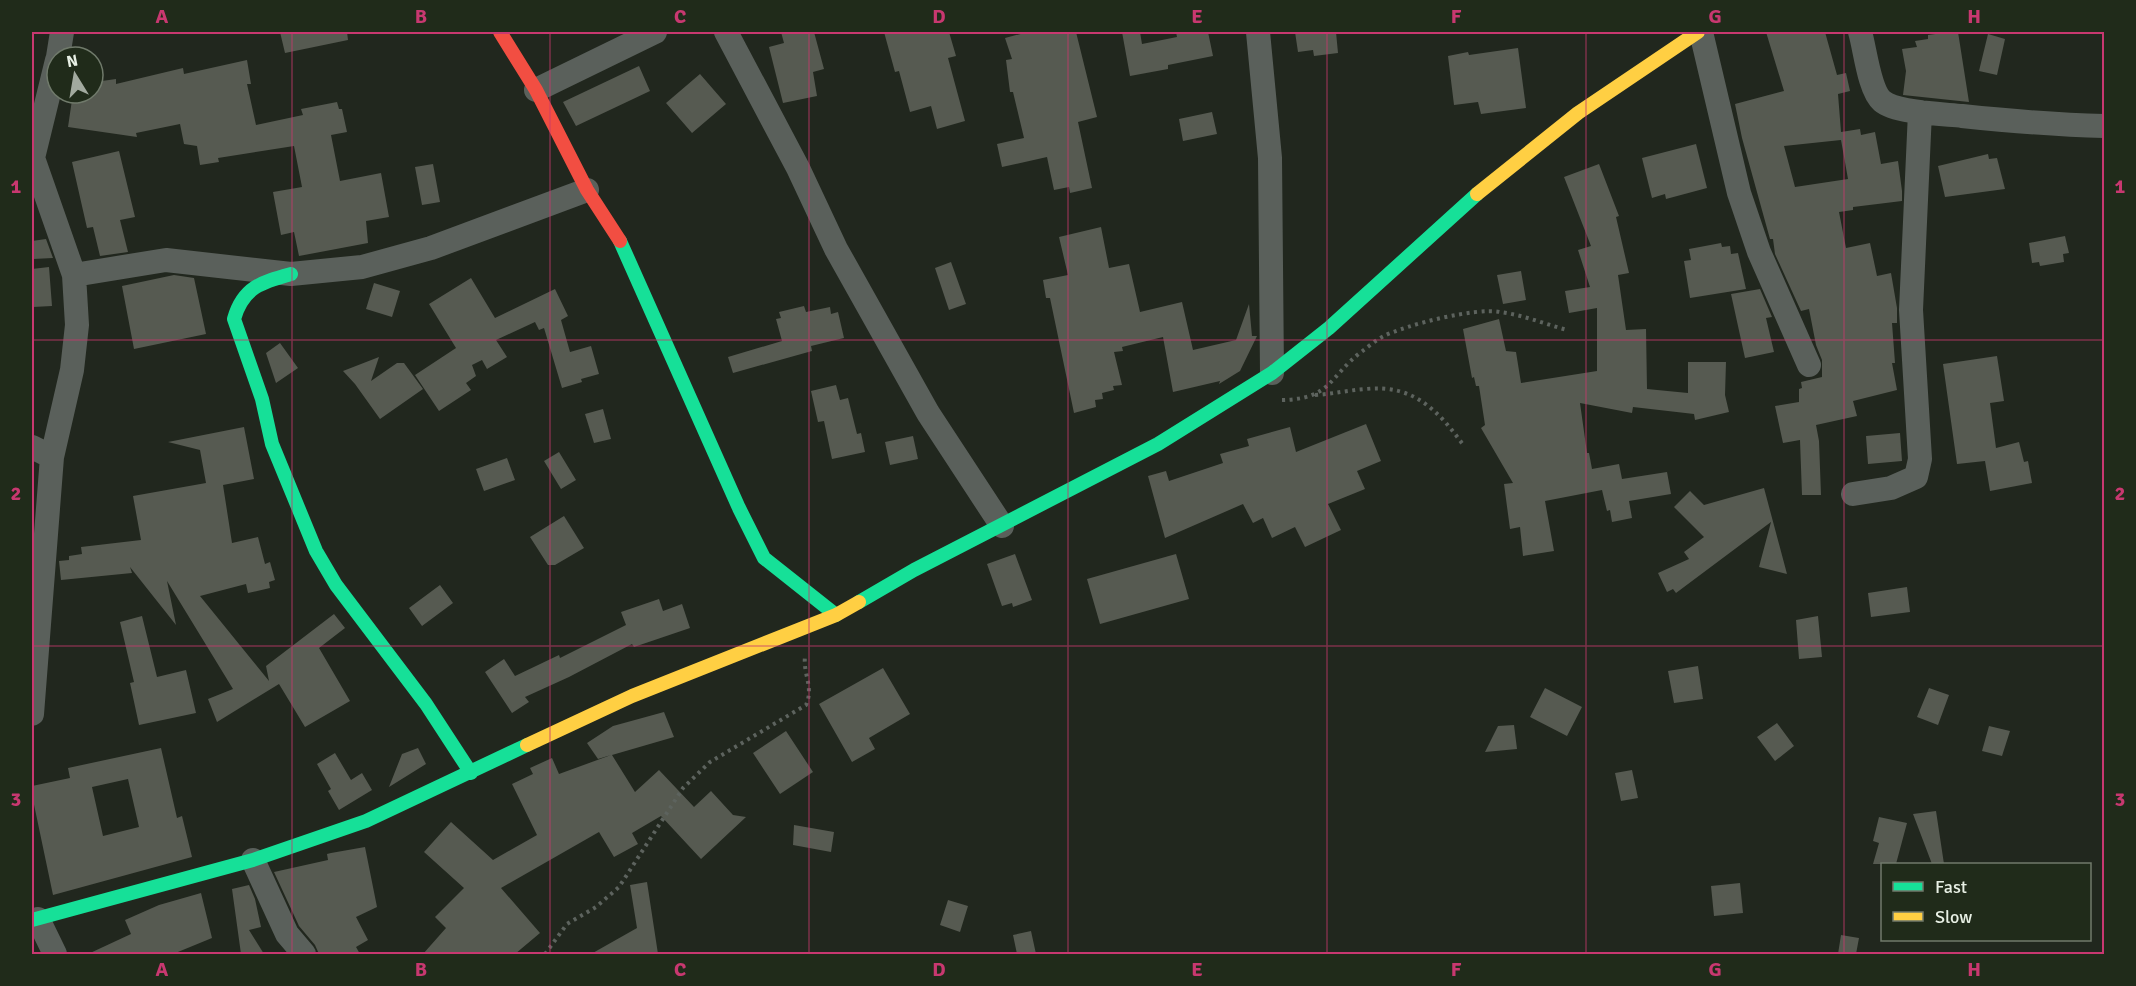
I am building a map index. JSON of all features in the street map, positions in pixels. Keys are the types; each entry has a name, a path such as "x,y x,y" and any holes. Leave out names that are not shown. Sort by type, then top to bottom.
{"street":[{"path":"500,32 536,90 587,190 623,246 739,508 764,558 836,615"},
{"path":"536,90 655,32"},
{"path":"726,32 798,168 842,259 928,413 1002,526"},
{"path":"1258,32 1270,158 1272,373"},
{"path":"55,954 35,919 253,860 366,821 632,696 836,615 914,570 1158,444 1272,373 1329,328 1484,187 1578,112 1700,32 1739,193 1760,252 1809,365"},
{"path":"1860,32 1874,89 1880,100 1890,106 1920,112 2052,125 2104,126"},
{"path":"32,714 42,452 70,381 76,337 74,275 32,160 46,105"},
{"path":"1853,494 1891,488 1917,477 1920,459 1911,310 1920,112"},
{"path":"471,773 426,704 336,585 316,551 272,444 262,399 234,320 236,307 248,292 259,284 291,274 362,267 431,248 587,190"},
{"path":"74,275 166,260 291,274"},
{"path":"253,860 287,934 304,954"}],"path":[{"path":"1277,400 1300,400 1315,395 1330,385 1359,353 1384,336 1419,325 1471,313 1498,311 1567,330"},
{"path":"1315,395 1340,394 1364,389 1395,390 1413,396 1431,406 1464,446"},
{"path":"545,954 567,924 596,907 619,886 683,788 710,762 806,705 811,695 804,664 808,626"}],"building":[{"path":"280,32 347,32 348,40 285,53"},
{"path":"781,32 814,32 824,69 813,72 817,96 783,103 769,47 784,43"},
{"path":"884,32 949,32 956,56 948,58 965,121 937,129 931,106 910,112 899,71 895,72"},
{"path":"1028,32 1076,32 1097,117 1078,122 1092,188 1070,193 1069,187 1054,190 1047,157 1002,167 997,144 1024,138 1013,92 1010,92 1006,60 1012,59 1005,38"},
{"path":"1122,32 1140,32 1142,44 1177,37 1176,32 1208,32 1213,56 1168,65 1168,69 1130,76"},
{"path":"1295,32 1336,32 1338,53 1314,56 1313,50 1298,52"},
{"path":"1766,32 1825,32 1837,75 1846,73 1850,91 1838,94 1841,132 1860,129 1861,135 1875,132 1881,164 1898,161 1902,191 1902,201 1853,207 1853,210 1839,212 1846,248 1870,243 1877,276 1891,273 1897,308 1897,323 1892,323 1895,363 1892,363 1897,390 1853,401 1857,416 1816,425 1819,441 1821,495 1802,495 1800,440 1783,443 1775,406 1799,402 1801,382 1822,377 1822,360 1816,345 1809,309 1801,311 1775,254 1773,239 1770,239 1742,138 1735,104 1784,91","holes":["1841,140 1848,179 1795,187 1784,146"]},
{"path":"1958,32 1969,102 1903,95 1906,71 1902,49 1917,47 1915,41 1928,39 1928,35"},
{"path":"1988,34 2005,39 1997,75 1979,71"},
{"path":"1518,48 1526,108 1481,114 1478,102 1454,105 1448,56"},
{"path":"247,60 251,84 247,84 256,125 303,115 301,109 337,102 339,109 342,109 347,132 331,135 340,181 381,173 389,217 366,221 368,243 299,256 294,232 281,235 273,192 302,187 294,146 218,158 219,162 200,165 197,146 184,144 180,124 136,133 137,137 68,127 71,105 105,105 105,81 116,79 116,84 183,68 184,74"},
{"path":"639,66 650,91 576,126 563,102"},
{"path":"700,74 726,104 692,133 666,103"},
{"path":"1212,112 1217,134 1183,141 1179,119"},
{"path":"1696,144 1707,188 1666,199 1665,194 1652,198 1642,158"},
{"path":"119,151 135,217 120,220 128,252 100,256 93,227 87,228 72,162"},
{"path":"1988,154 1989,159 1997,158 2005,189 1945,197 1938,166"},
{"path":"433,164 440,202 422,205 415,167"},
{"path":"1599,164 1619,216 1616,217 1629,273 1618,275 1626,330 1646,329 1647,389 1688,393 1688,362 1726,362 1725,395 1729,412 1695,420 1694,414 1633,407 1632,413 1580,403 1587,453 1589,453 1592,469 1619,464 1622,479 1667,472 1671,494 1629,501 1632,518 1612,522 1602,490 1545,501 1554,551 1523,556 1520,527 1510,529 1504,484 1513,483 1481,428 1485,425 1479,386 1476,386 1474,377 1472,378 1463,329 1499,319 1506,351 1516,352 1521,383 1597,371 1597,308 1569,313 1565,291 1590,287 1578,250 1591,246 1564,177"},
{"path":"1101,227 1109,268 1129,264 1140,312 1182,302 1193,350 1236,340 1249,304 1252,336 1257,336 1240,371 1219,384 1220,381 1173,392 1163,337 1122,347 1123,351 1114,352 1122,385 1113,386 1114,390 1102,393 1103,399 1095,400 1096,407 1074,413 1050,298 1046,298 1043,280 1068,275 1059,237"},
{"path":"2065,236 2069,253 2063,254 2064,262 2040,266 2039,262 2032,263 2029,243"},
{"path":"46,239 53,258 33,259 32,241"},
{"path":"1721,243 1722,247 1730,246 1731,254 1738,253 1746,289 1690,298 1684,261 1691,260 1689,249"},
{"path":"951,262 966,304 949,310 935,268"},
{"path":"49,267 52,306 33,307 32,269"},
{"path":"1521,271 1526,300 1503,304 1497,275"},
{"path":"174,275 194,278 206,334 134,349 122,286"},
{"path":"471,278 495,318 555,289 568,316 561,320 570,352 591,346 599,374 562,388 544,328 539,330 535,322 496,340 507,357 487,369 482,360 472,365 476,376 466,383 471,390 439,411 415,375 456,348 429,304"},
{"path":"374,283 400,291 392,317 366,309"},
{"path":"1760,289 1772,317 1766,318 1774,352 1745,358 1731,294"},
{"path":"804,306 806,312 830,307 831,314 838,312 844,338 811,346 812,351 733,373 728,357 782,341 776,319 781,318 779,312"},
{"path":"280,343 298,368 276,383 266,353"},
{"path":"1997,356 2004,401 1990,403 1996,448 2019,442 2024,462 2028,461 2032,483 1990,491 1985,461 1957,464 1943,364"},
{"path":"379,357 371,381 397,363 404,363 423,389 380,419 343,371"},
{"path":"836,385 840,400 848,398 857,434 861,433 865,452 832,459 824,421 818,422 811,391"},
{"path":"603,409 611,439 594,443 585,414"},
{"path":"1366,424 1381,461 1357,471 1365,489 1328,504 1341,530 1305,547 1295,527 1272,538 1263,518 1253,523 1243,504 1165,538 1148,476 1166,471 1169,481 1223,463 1220,454 1249,446 1247,439 1290,427 1296,452"},
{"path":"244,427 254,479 223,485 232,543 258,537 265,564 270,562 275,580 269,582 270,588 248,593 246,584 200,596 269,681 266,666 334,614 345,628 319,648 350,701 305,727 279,684 217,722 208,699 233,689 167,581 176,625 130,567 132,573 61,580 59,561 69,560 69,556 82,554 81,547 141,540 133,496 206,483 200,450 168,442"},
{"path":"1900,433 1902,461 1868,464 1866,436"},
{"path":"913,436 918,459 890,465 885,442"},
{"path":"559,452 576,480 561,489 544,461"},
{"path":"507,458 515,480 484,491 476,469"},
{"path":"1764,488 1787,574 1759,567 1771,522 1676,593 1673,589 1667,592 1658,573 1689,559 1684,552 1704,537 1674,507 1690,491 1704,505"},
{"path":"564,516 584,548 555,565 548,565 530,537"},
{"path":"1015,554 1032,600 1013,607 1012,603 1002,606 987,564"},
{"path":"1176,554 1189,599 1100,624 1087,579"},
{"path":"440,585 453,603 422,626 409,608"},
{"path":"1907,587 1910,612 1871,617 1868,593"},
{"path":"659,599 663,611 682,604 690,628 634,647 632,644 525,697 529,702 512,713 485,672 504,659 515,676 559,655 560,658 626,625 621,612"},
{"path":"142,616 157,677 186,670 196,713 139,725 130,683 134,682 120,622"},
{"path":"1818,616 1822,657 1799,659 1796,620"},
{"path":"1698,666 1703,699 1674,703 1668,671"},
{"path":"883,668 910,714 869,738 875,749 852,762 819,704"},
{"path":"1545,688 1582,707 1567,736 1530,717"},
{"path":"1929,688 1949,695 1938,725 1917,717"},
{"path":"664,712 674,737 612,755 635,792 659,770 694,807 711,791 733,815 746,817 701,859 661,816 632,833 638,844 614,857 599,832 501,888 540,933 515,954 423,954 446,928 435,917 464,888 424,852 451,822 493,860 537,835 512,784 533,774 530,768 552,758 559,774 611,755 598,759 587,743 613,726"},
{"path":"1777,723 1794,746 1775,761 1757,737"},
{"path":"1514,725 1517,749 1485,752 1498,726"},
{"path":"1989,726 2010,731 2002,756 1982,751"},
{"path":"786,731 813,772 780,794 753,753"},
{"path":"161,748 177,818 182,816 192,857 53,895 32,786 70,778 68,768","holes":["128,779 139,827 103,836 92,787"]},
{"path":"418,748 426,764 389,787 402,754"},
{"path":"335,753 351,780 362,773 372,790 339,810 328,791 331,789 317,764"},
{"path":"1632,770 1638,798 1621,801 1615,773"},
{"path":"1936,811 1944,863 1932,863 1913,814"},
{"path":"1879,817 1907,823 1896,863 1873,864 1879,843 1873,841"},
{"path":"794,825 834,832 831,852 793,845"},
{"path":"365,847 377,907 356,917 368,940 356,947 360,954 319,954 315,945 299,926 274,872 328,860 327,854"},
{"path":"647,882 658,954 591,954 637,928 630,885"},
{"path":"1740,883 1743,913 1714,916 1711,886"},
{"path":"249,885 255,899 261,927 249,930 264,954 241,954 232,889"},
{"path":"201,893 212,938 173,954 88,954 131,934 125,920 159,905"},
{"path":"948,900 968,906 960,932 940,925"},
{"path":"1031,931 1036,954 1017,954 1013,935"},
{"path":"1841,935 1859,938 1856,954 1838,954"}],"traffic: fast":[{"path":"859,602 914,570 1158,444 1272,373 1329,328 1477,194"},
{"path":"620,241 739,508 764,558 836,615"},
{"path":"291,274 263,283 248,293 234,319 262,399 272,444 316,551 336,585 426,704 471,773"},
{"path":"32,920 253,860 366,821 527,745"}],"traffic: slow":[{"path":"1477,194 1578,113 1698,32"},
{"path":"527,745 632,696 836,615 859,602"}],"traffic: jam":[{"path":"500,32 536,90 587,190 620,241"}]}
